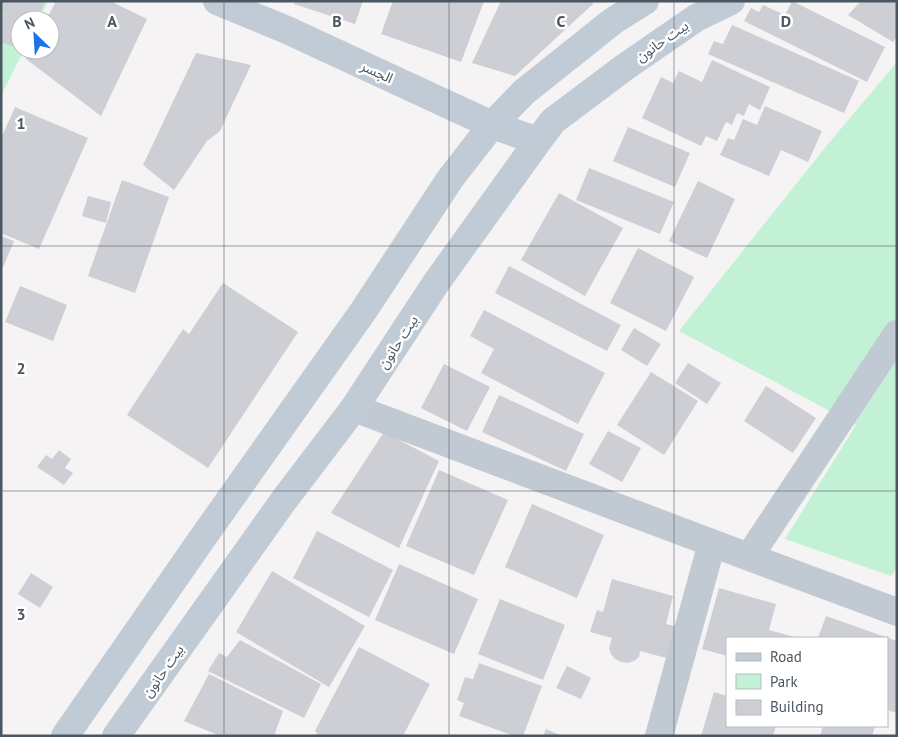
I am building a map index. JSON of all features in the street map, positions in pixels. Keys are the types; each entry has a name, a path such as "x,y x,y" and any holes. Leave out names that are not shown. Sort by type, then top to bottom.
{"main road":[{"name":"الجسر","path":"217,1 287,30 492,125 538,141"},
{"path":"64,736 364,310 450,179 492,125 524,92 613,21 645,1"},
{"name":"بيت حانون","path":"116,736 284,500 354,408 436,283 554,121 625,67 696,18 730,1"}],"street":[{"path":"749,557 897,334"},
{"path":"354,408 897,612"},
{"path":"659,736 712,543"}],"green space":[{"path":"1,1 48,1 44,10 10,10 10,60 19,60 1,96"},
{"path":"897,62 897,568 891,576 785,539 856,425 679,331 828,144"}],"building":[{"path":"1,1 45,1 41,10 10,10 10,45 1,42 1,21 4,14 1,13"},
{"path":"56,1 110,1 147,19 101,116 27,60 60,60 60,10 51,10"},
{"path":"295,1 363,1 355,24 294,4"},
{"path":"393,1 484,1 461,62 381,34"},
{"path":"501,1 588,1 594,3 515,76 472,63"},
{"path":"792,1 885,47 867,82 744,21 751,8 759,12 763,5 785,15"},
{"path":"861,1 897,1 897,37 893,42 848,15"},
{"path":"732,25 859,81 844,113 708,54 714,41 723,44"},
{"path":"196,53 251,65 220,131 207,141 174,190 143,165"},
{"path":"712,60 770,87 760,110 749,104 744,116 737,113 732,125 726,122 717,141 706,136 701,146 642,118 661,77 673,83 679,71 702,82"},
{"path":"765,106 822,131 808,162 781,150 769,176 720,155 728,138 734,140 743,119 757,125"},
{"path":"15,107 88,138 39,249 1,233 1,138"},
{"path":"628,127 690,153 675,187 613,161"},
{"path":"589,168 674,202 660,234 576,200"},
{"path":"122,180 169,197 135,293 88,276"},
{"path":"698,181 735,199 707,258 669,241"},
{"path":"559,193 623,228 585,296 521,260"},
{"path":"88,196 111,202 106,223 82,216"},
{"path":"1,236 14,241 1,272"},
{"path":"638,248 694,277 666,331 610,303"},
{"path":"509,266 621,325 607,351 495,293"},
{"path":"223,283 298,332 208,468 127,415 183,329 189,334"},
{"path":"20,286 67,305 53,341 5,322"},
{"path":"484,310 605,373 578,424 481,373 494,349 470,336"},
{"path":"634,328 661,344 647,366 621,350"},
{"path":"688,363 721,383 707,404 675,383"},
{"path":"444,364 490,387 467,431 421,408"},
{"path":"651,372 698,401 664,455 617,425"},
{"path":"766,386 816,418 793,453 744,421"},
{"path":"499,395 584,434 566,471 482,432"},
{"path":"608,431 641,448 622,482 589,464"},
{"path":"384,432 439,461 399,548 331,513"},
{"path":"59,450 71,459 65,468 73,473 64,485 37,467 46,455 52,459"},
{"path":"439,470 508,500 474,575 406,546"},
{"path":"532,504 604,535 577,598 505,567"},
{"path":"317,531 393,570 369,617 293,578"},
{"path":"399,564 478,599 454,654 375,620"},
{"path":"272,571 365,626 329,687 236,632"},
{"path":"31,573 53,587 40,608 18,594"},
{"path":"612,579 673,596 666,624 675,626 666,658 640,651 639,657 634,661 628,663 621,662 611,654 609,648 612,638 590,632 597,610 603,612"},
{"path":"719,588 776,604 769,630 794,637 726,637 726,656 702,649"},
{"path":"500,599 565,625 543,680 478,654"},
{"path":"826,616 886,637 818,637"},
{"path":"888,638 897,641 897,713 888,710"},
{"path":"240,640 321,684 304,718 208,671 219,653 227,657"},
{"path":"359,647 430,684 403,736 316,736 317,733 315,731"},
{"path":"479,663 542,686 523,736 514,736 459,716 464,703 457,700 465,677 473,679"},
{"path":"567,666 591,678 581,699 556,688"},
{"path":"209,674 283,711 274,736 220,736 184,721"},
{"path":"714,692 726,696 726,727 776,727 773,736 701,736"},
{"path":"823,727 875,727 872,736 820,736"},
{"path":"546,729 562,736 543,736"}]}
